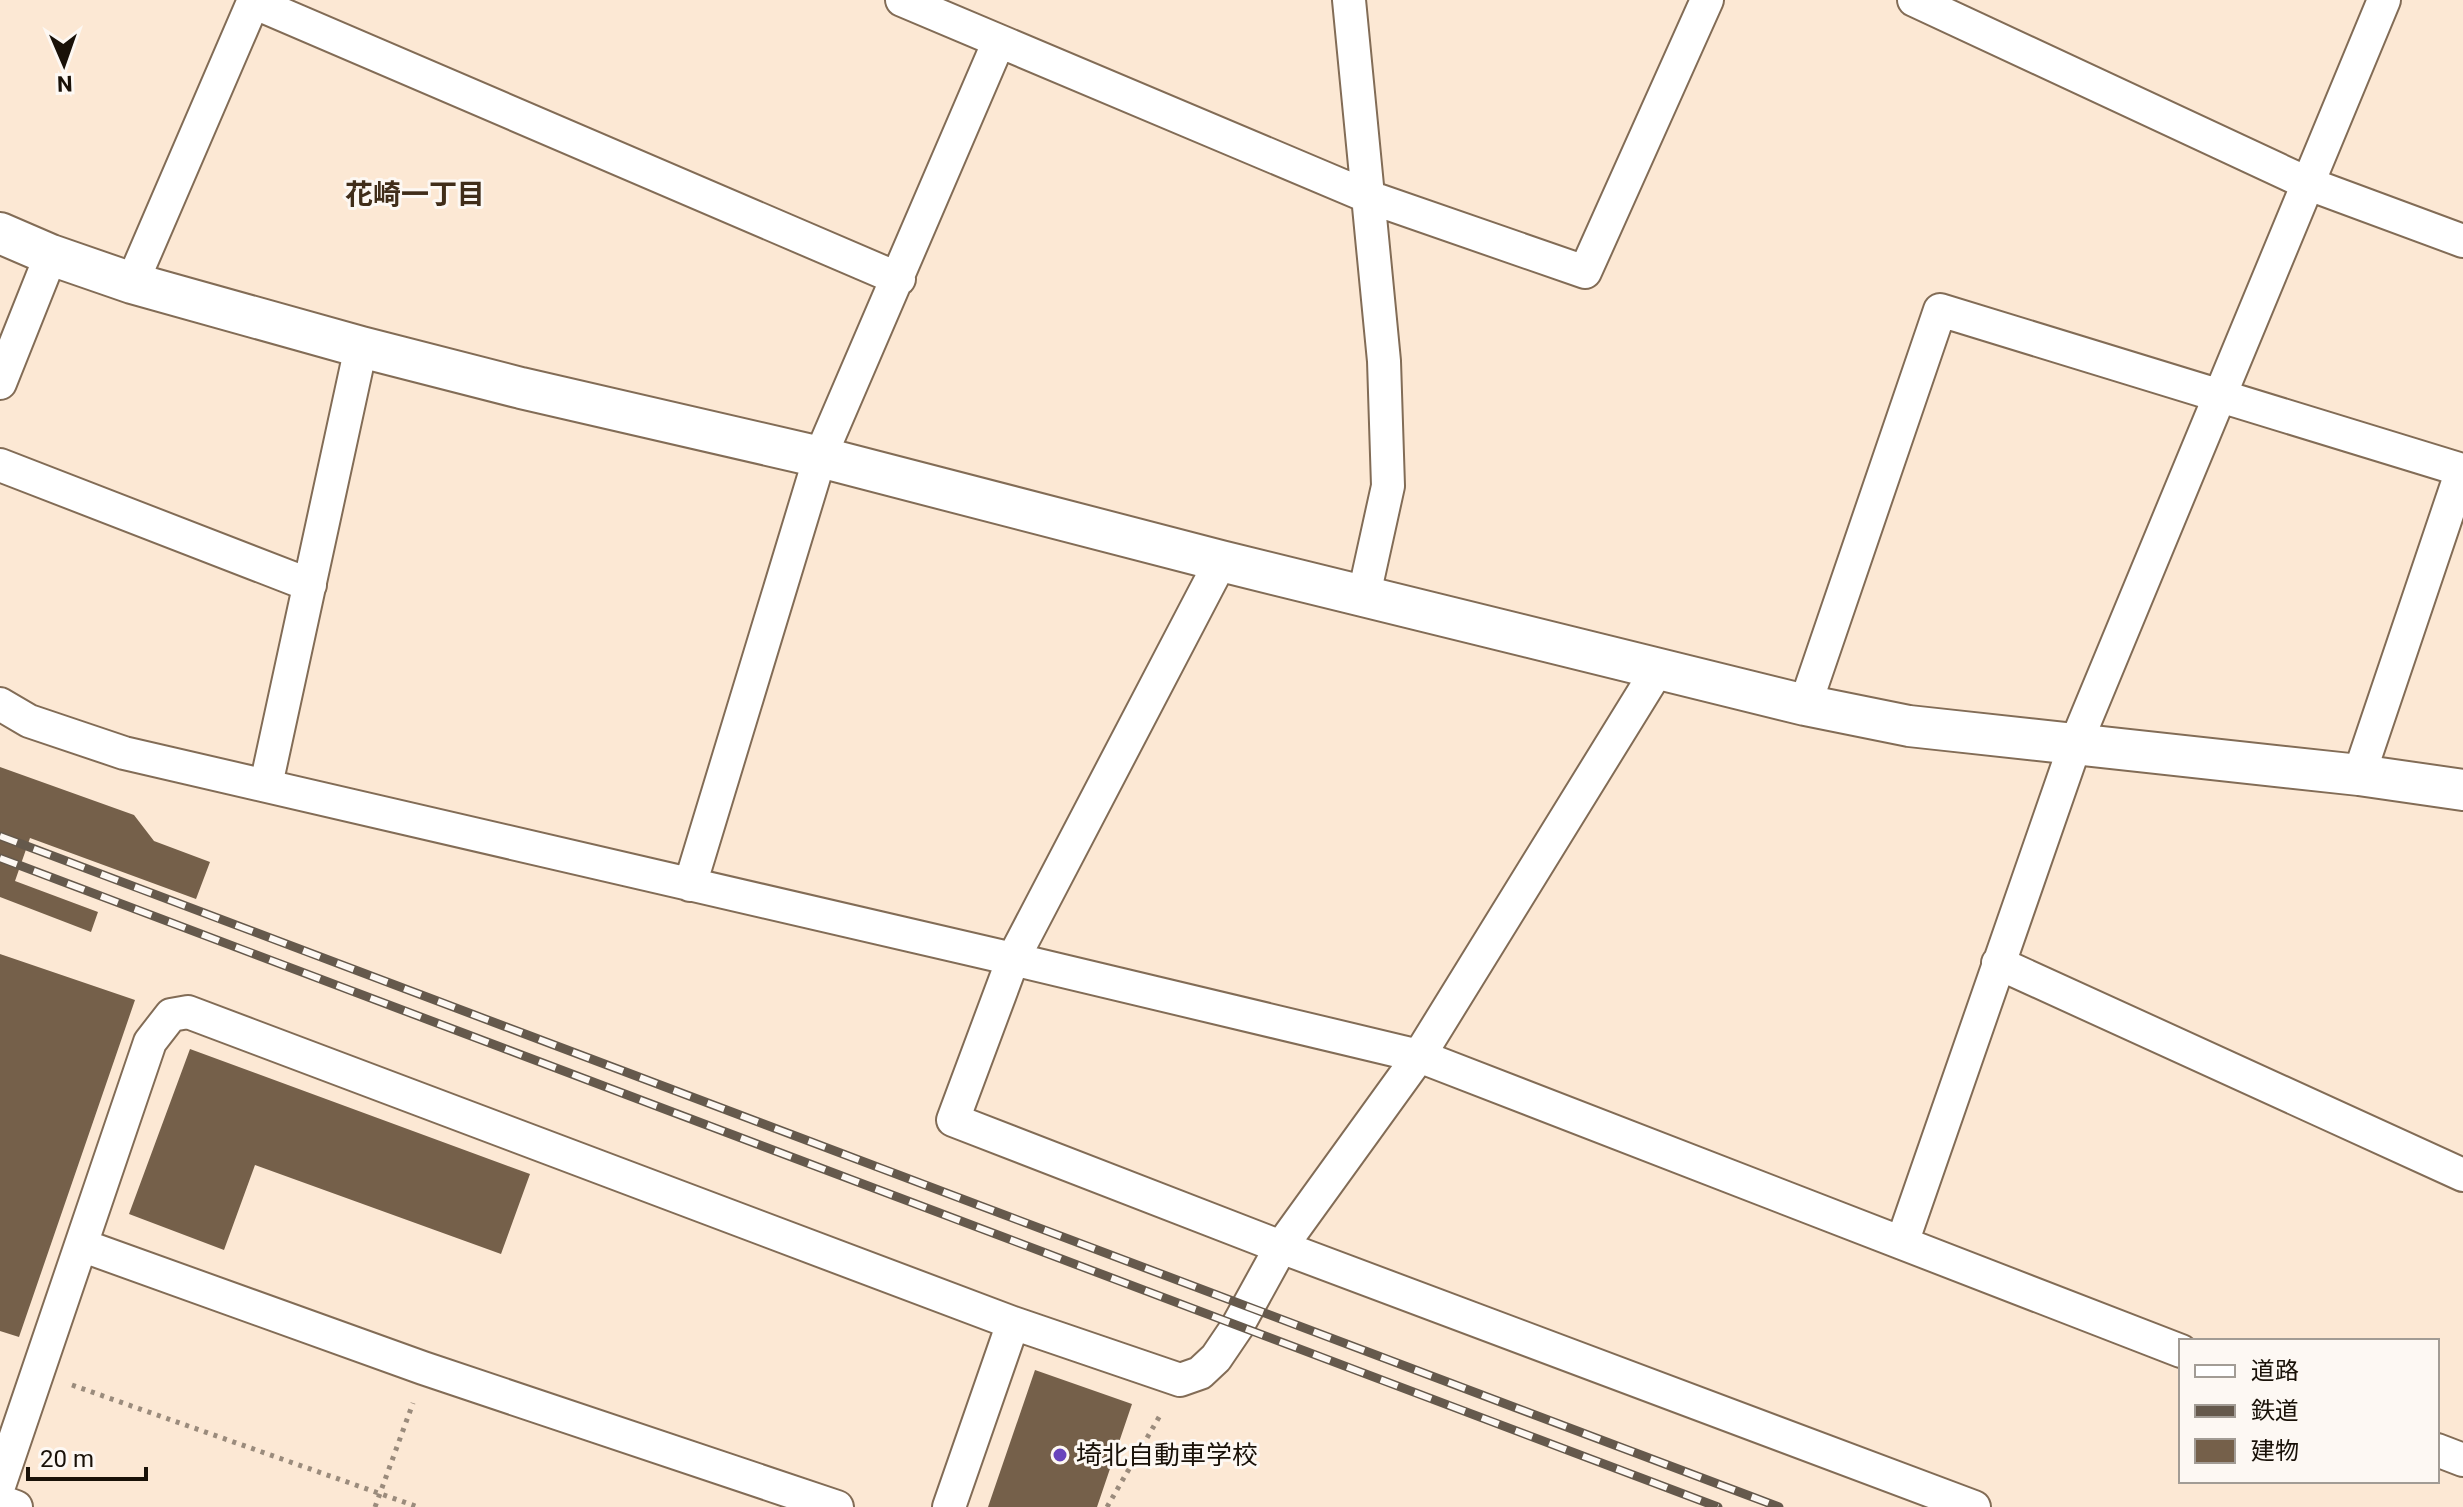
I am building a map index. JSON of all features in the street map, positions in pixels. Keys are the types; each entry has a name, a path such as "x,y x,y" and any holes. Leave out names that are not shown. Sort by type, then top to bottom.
{"street":[{"path":"902,0 1369,197 1585,272 1707,0"},
{"path":"1349,0 1384,361 1388,486 1364,595"},
{"path":"1914,0 2309,184 2463,241"},
{"path":"1902,1243 2075,745 2384,0"},
{"path":"132,283 253,1 899,279"},
{"path":"690,885 820,457 999,41"},
{"path":"0,233 51,255 132,283 361,347 536,392 820,457 1221,561 1805,705 1909,726 2359,775 2463,790"},
{"path":"0,383 51,255"},
{"path":"1805,705 1940,310 2220,397 2462,467 2359,775"},
{"path":"266,785 361,347"},
{"path":"0,465 310,585"},
{"path":"1221,561 1013,959 953,1120 1281,1247 1974,1507"},
{"path":"0,1483 150,1042 171,1015 188,1012 1013,1323 1180,1380 1200,1373 1216,1358 1237,1327 1281,1247 1419,1056 1658,669"},
{"path":"0,704 29,721 124,753 1419,1056 2179,1350"},
{"path":"1998,963 2463,1175"},
{"path":"81,1245 423,1368 837,1507"},
{"path":"949,1507 1013,1323"},
{"path":"2439,1451 2463,1460"},
{"path":"0,1501 16,1507"}],"path":[{"path":"63,1382 418,1507"},
{"path":"375,1507 414,1400"},
{"path":"1107,1507 1168,1401"}],"building":[{"path":"0,767 134,815 154,841 210,862 196,899 30,838 15,881 98,912 91,932 0,897"},
{"path":"0,954 135,1000 19,1337 0,1331"},
{"path":"190,1049 530,1174 501,1254 255,1165 224,1250 129,1214"},
{"name":"埼北自動車学校","path":"1035,1370 1132,1404 1097,1507 988,1507"}],"railway":[{"path":"0,836 1779,1507"},
{"path":"0,858 1718,1507"}],"place":[{"name":"埼北自動車学校","path":"1060,1455"}],"district":[{"name":"花崎一丁目","path":"415,194"}]}
